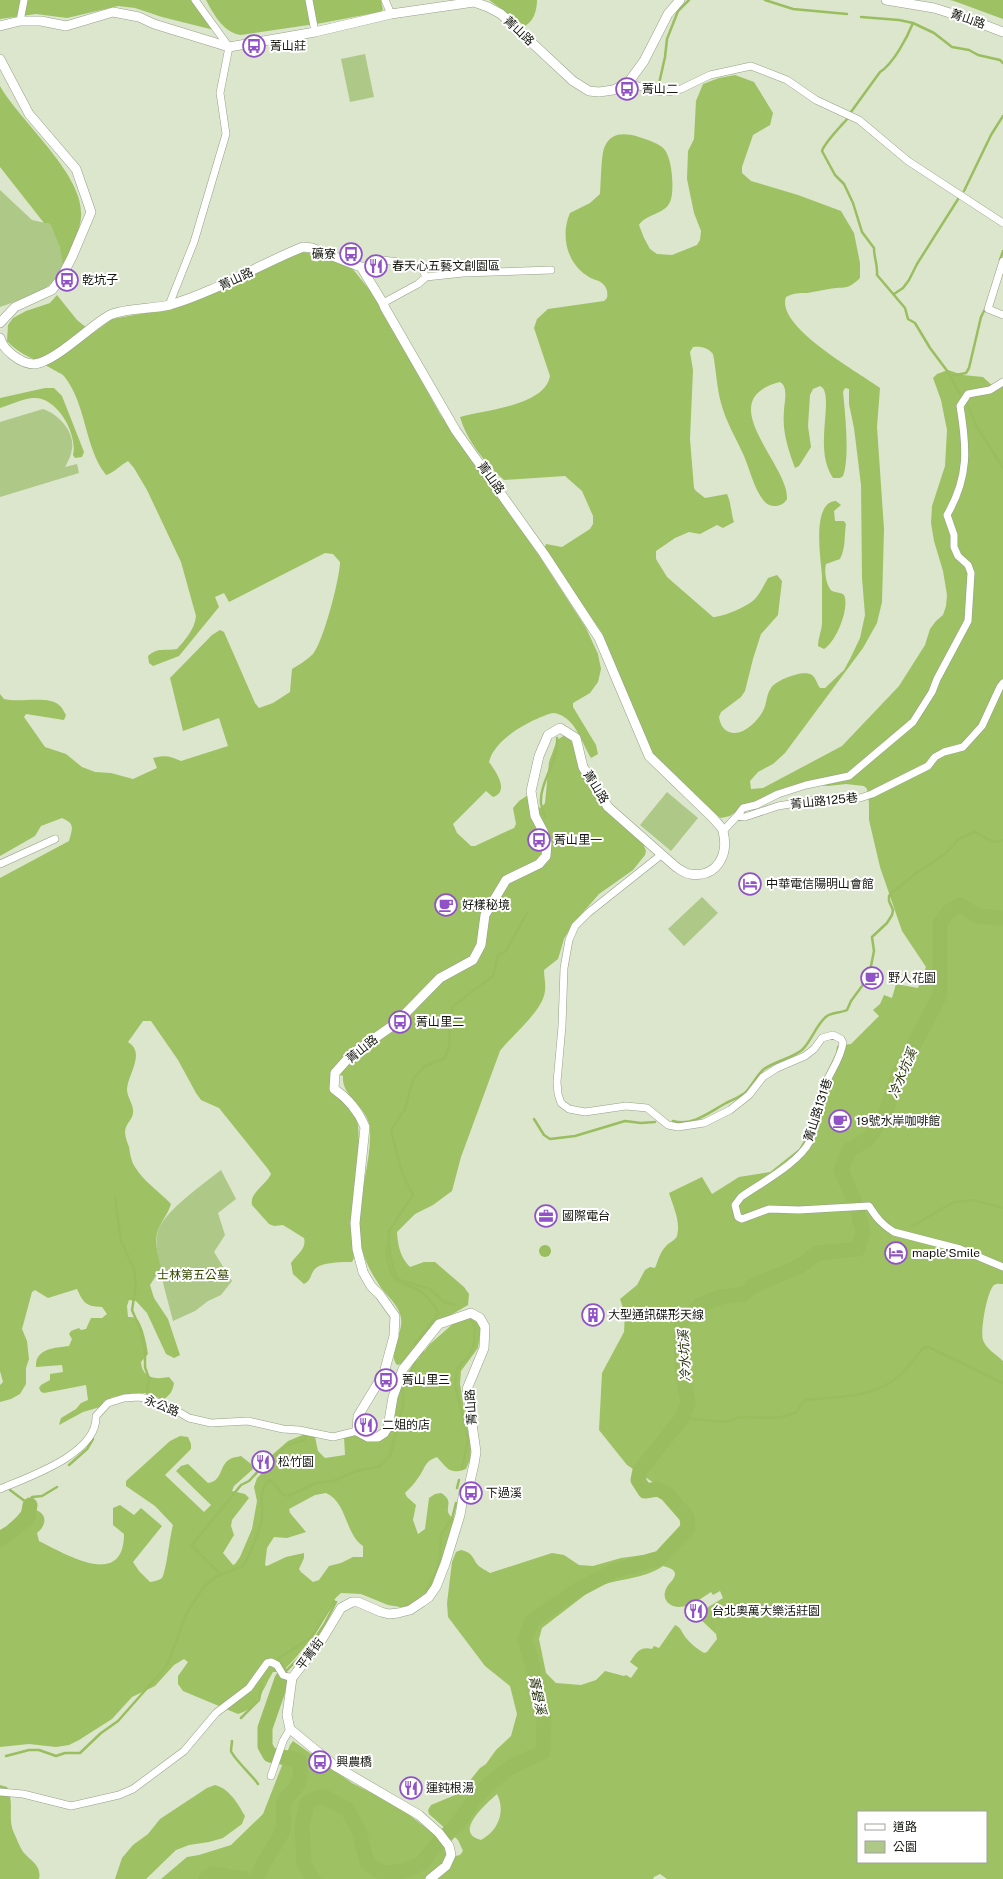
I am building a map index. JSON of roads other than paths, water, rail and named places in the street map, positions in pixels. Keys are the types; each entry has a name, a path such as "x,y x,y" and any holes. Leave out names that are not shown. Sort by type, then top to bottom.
{"street":[{"path":"20,21 24,0"},
{"path":"169,305 194,242 226,134 220,93 229,47 194,0"},
{"path":"309,0 315,32"},
{"path":"385,0 391,14"},
{"path":"680,0 668,14 644,61 628,83 656,91 668,92 681,90 710,75 751,66 787,80 816,100 859,120 908,161 1003,223"},
{"name":"菁山路","path":"886,0 934,8 1003,32"},
{"name":"菁山路","path":"229,47 315,32 391,14 474,2 501,14 573,81 590,91 600,92 613,90 628,83"},
{"path":"0,26 20,21 41,21 66,26 113,12 139,18 229,47"},
{"path":"0,59 29,114 76,169 91,212 72,257 60,280 52,290 15,307 0,322"},
{"name":"菁山路","path":"0,338 1,342 15,358 34,364 54,356 111,315 169,305 235,280 303,247 312,248 361,267 384,303 384,308 456,431 544,554 599,638 649,756 714,819 723,831 724,853 717,867 705,874 689,874 676,868 608,807 584,767 576,738 560,728 548,735 539,756 531,791 535,816 543,831 547,843 546,856 539,864 506,880 485,915 481,945 473,960 440,978 395,1024 352,1054 335,1073 334,1089 351,1102 359,1113 365,1127 355,1223 357,1249 361,1266 371,1286 380,1295 395,1316 394,1336 384,1373 358,1416 357,1431 368,1438 378,1437 384,1434 388,1427 393,1397 403,1369 439,1324 466,1313 476,1315 480,1318 485,1327 484,1348 467,1389 476,1452 469,1486 464,1491"},
{"path":"361,267 383,260 398,262 422,269 426,277"},
{"path":"1003,261 988,309 1003,315"},
{"path":"384,303 418,284 426,277 463,272 551,270"},
{"path":"723,831 743,808 756,805 778,794 806,784 849,776 913,722 932,692 937,679 968,621 971,573 968,565 958,556 954,547 954,535 947,515 956,499 965,469 965,438 960,406 968,394 990,390 1003,382"},
{"name":"菁山路125巷","path":"737,816 745,817 773,808 815,800 860,798 872,794 928,766 935,757 963,747 982,726 1000,686 1003,683"},
{"path":"0,864 55,838"},
{"name":"菁山路131巷","path":"661,855 588,913 575,926 569,940 564,968 563,1018 557,1082 558,1094 561,1102 570,1109 585,1112 626,1106 647,1108 668,1125 678,1127 704,1123 730,1110 750,1095 763,1077 767,1074 805,1056 814,1050 822,1038 829,1035 837,1036 843,1043 840,1060 828,1076 810,1141 802,1152 790,1163 741,1197 735,1205 738,1217 742,1219 769,1209 799,1210 869,1206 878,1221 884,1227 894,1232 960,1249 1003,1267"},
{"name":"永公路","path":"0,1489 61,1461 74,1452 84,1444 96,1423 96,1416 108,1403 124,1398 139,1397 150,1399 189,1418 211,1423 248,1421 283,1429 299,1430 333,1437 357,1431"},
{"name":"平菁街","path":"290,1730 287,1715 292,1678 321,1641 341,1608 352,1602 358,1602 381,1612 398,1613 410,1610 429,1597 436,1587 445,1564 460,1515 464,1491"},
{"path":"0,1792 28,1795 71,1806 119,1795 133,1789 184,1751 216,1713 249,1688 267,1663 272,1662 277,1665 283,1675 292,1678"},
{"path":"271,1776 283,1741 290,1730 335,1766 420,1815 439,1832 449,1846 451,1855 446,1866 430,1879"}],"waterway":[{"path":"658,88 665,57 667,39 678,11 689,0"},
{"path":"765,0 793,9 847,14"},
{"path":"861,17 899,20 913,23 934,33 952,47 969,50 978,55 1000,60 1003,63"},
{"path":"851,112 880,72 895,57 913,23"},
{"path":"964,191 991,135 1003,116"},
{"path":"849,117 830,138 822,151 835,175 844,184 853,203 862,232 874,248 877,275 905,308 908,319 915,323 930,348 948,372 960,394"},
{"path":"894,294 903,288 909,280 917,264 960,196"},
{"path":"1000,260 1003,251"},
{"path":"951,376 966,373 969,368 981,317 986,307"},
{"path":"967,404 977,427 1003,468"},
{"path":"545,817 541,804 541,796 555,755 557,738"},
{"path":"673,1121 687,1122 694,1120 708,1114 745,1093 764,1069 802,1050 809,1042 823,1019 831,1014 847,1010 851,1001 865,982 870,971 874,951 872,937 887,923 892,915 893,910 889,901 889,896 894,891 919,871 944,855 959,839 975,832 995,842 1003,840"},
{"name":"菁礐溪","path":"313,1879 304,1864 302,1827 307,1803 316,1798 324,1797 347,1809 359,1831 367,1863 382,1873 404,1871 422,1863 432,1850 459,1822 474,1800 489,1784 511,1767 543,1752 544,1717 535,1691 533,1667 525,1639 532,1621 576,1591 614,1571 660,1558 688,1528 687,1517 667,1494 658,1489 645,1491 638,1480 640,1470 682,1418 688,1403 682,1371 681,1325 700,1305 721,1297 744,1294 753,1286 798,1267 818,1253 858,1249 863,1232 856,1205 841,1170 849,1150 868,1139 885,1115 898,1075 940,995 940,923 949,911 960,905 978,916 1003,918"},
{"path":"455,1305 444,1302 430,1289 402,1281 397,1277 394,1270 390,1255 389,1231 413,1195 401,1170 391,1130 405,1109 413,1079 425,1066 445,1058 450,1044 449,1022 453,1006 493,976 498,955 506,951 527,913"},
{"path":"534,1119 544,1135 550,1139 575,1136 625,1121 641,1123 655,1122"},
{"path":"115,1198 121,1241 134,1269 136,1285 132,1310 141,1331 145,1349 145,1367 149,1379 147,1393"},
{"path":"912,1226 954,1202 974,1200 1003,1208"},
{"path":"389,1239 387,1255 394,1277 400,1282 423,1293 432,1303 438,1314 415,1344 416,1345"},
{"path":"462,1469 468,1439 455,1385 457,1369 471,1353 474,1343 475,1328 471,1319"},
{"path":"682,1418 725,1422 740,1417 778,1418 795,1413 805,1400 851,1396 884,1386 898,1377 910,1365 923,1348 928,1347 1003,1383"},
{"path":"6,1756 29,1750 39,1750 56,1756 65,1753 80,1753 101,1733 118,1721 164,1669 169,1661 186,1614 202,1589 215,1577 243,1566 256,1539 262,1518 263,1489 270,1480 280,1492 288,1496 316,1483 334,1481 353,1472 380,1466 390,1456 403,1405 403,1387 417,1358 423,1352"},
{"path":"193,1544 241,1485 249,1481 263,1466 275,1459 287,1445 305,1440 306,1435"},
{"path":"69,1465 87,1449 93,1439"},
{"path":"457,1488 459,1480"},
{"path":"10,1490 30,1505 32,1497 42,1496 57,1487"},
{"path":"426,1590 435,1575 440,1559 441,1534 452,1519 456,1503"},
{"path":"0,1539 11,1532 28,1517 30,1505"},
{"path":"192,1546 221,1575"},
{"path":"334,1601 312,1637 278,1659 286,1671 307,1650 324,1625 336,1602"},
{"path":"257,1879 265,1861 282,1832 284,1824 283,1807 285,1799 295,1789 300,1778 299,1760 270,1755 265,1746 265,1728 282,1679"},
{"path":"241,1718 259,1700 262,1684"},
{"path":"232,1741 231,1751 258,1784"},
{"name":"菁礐溪","path":"206,1879 212,1874 244,1879"}],"place":[{"name":"菁山莊","path":"254,46"},
{"name":"菁山二","path":"627,89"},
{"name":"礦寮","path":"351,254"},
{"name":"春天心五藝文創園區","path":"376,266"},
{"name":"乾坑子","path":"67,280"},
{"name":"菁山里一","path":"539,840"},
{"name":"中華電信陽明山會館","path":"750,884"},
{"name":"好樣秘境","path":"446,905"},
{"name":"野人花園","path":"872,978"},
{"name":"菁山里二","path":"400,1022"},
{"name":"19號水岸咖啡館","path":"840,1121"},
{"name":"國際電台","path":"546,1216"},
{"name":"maple'Smile","path":"896,1253"},
{"name":"大型通訊碟形天線","path":"593,1315"},
{"name":"菁山里三","path":"386,1380"},
{"name":"二姐的店","path":"366,1425"},
{"name":"松竹園","path":"263,1462"},
{"name":"下過溪","path":"471,1493"},
{"name":"台北奧萬大樂活莊園","path":"696,1611"},
{"name":"興農橋","path":"320,1762"},
{"name":"運鈍根湯","path":"411,1788"}],"water label":[{"name":"冷水坑溪","path":"902,1073"},
{"name":"冷水坑溪","path":"684,1356"}],"park label":[{"name":"士林第五公墓","path":"193,1275"}]}
